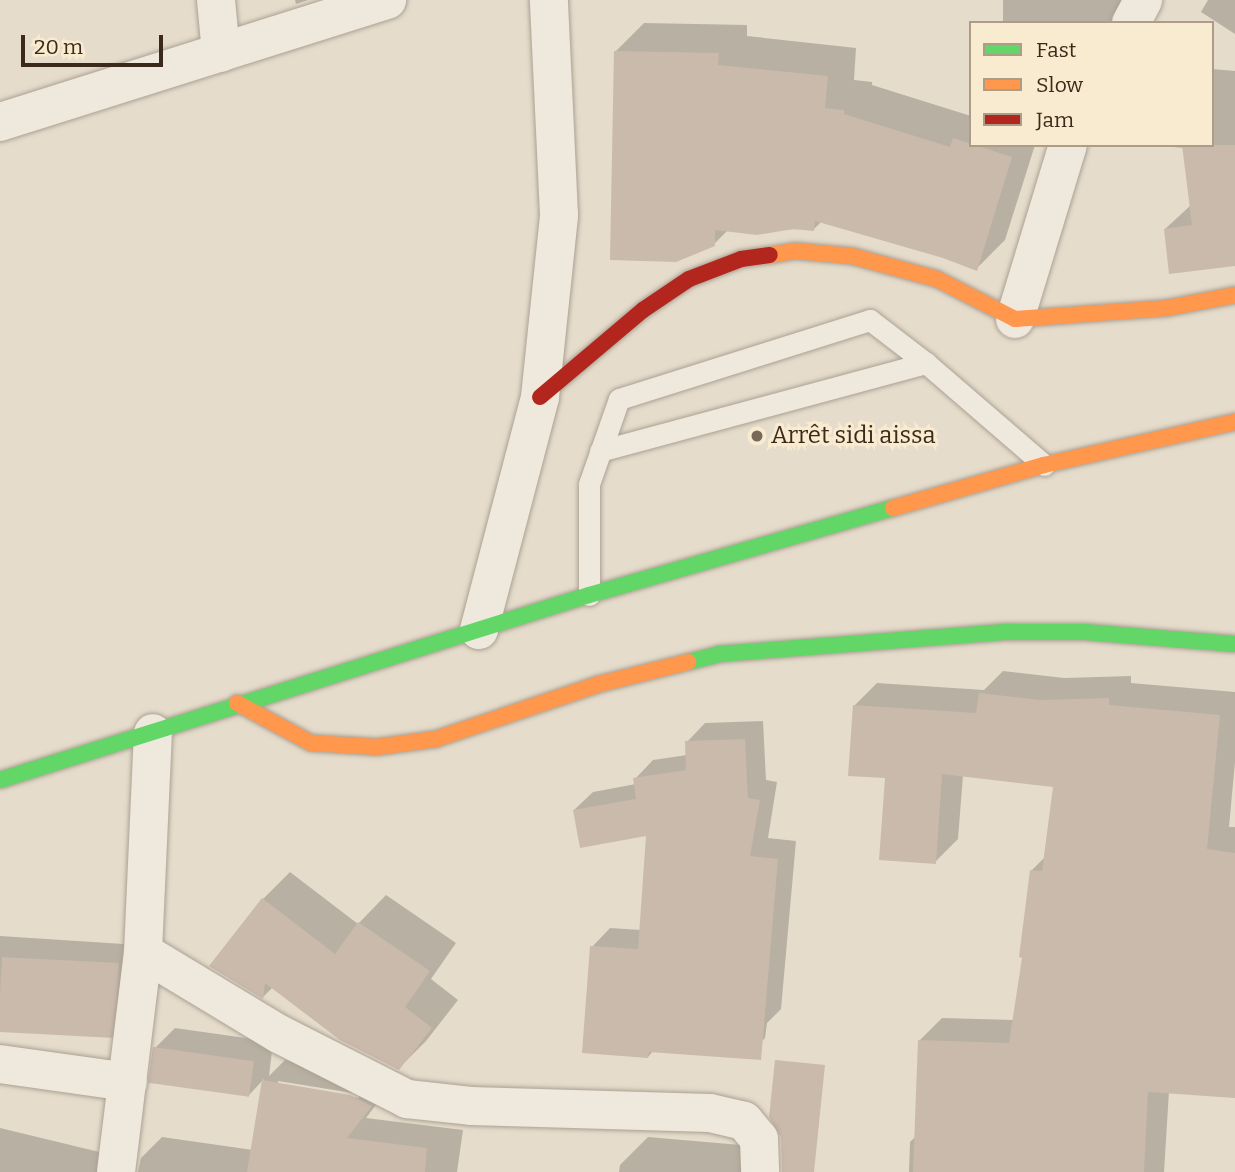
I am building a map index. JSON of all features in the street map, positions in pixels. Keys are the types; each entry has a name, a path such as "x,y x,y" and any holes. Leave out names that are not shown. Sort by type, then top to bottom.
{"street":[{"path":"216,0 221,53"},
{"path":"0,122 387,0"},
{"path":"479,630 540,397 558,215 548,0"},
{"path":"1132,21 1143,0"},
{"path":"1015,319 1067,147"},
{"path":"540,397 643,310 689,279 741,259 796,251 852,256 937,279 1015,319 1167,308 1235,295"},
{"path":"0,780 589,594 1044,465 1235,422"},
{"path":"237,703 311,743 377,747 436,739 599,684 719,654 1008,632 1085,632 1235,644"},
{"path":"116,1172 143,952 153,733"},
{"path":"143,952 279,1034 407,1099 471,1106 710,1113 744,1121 763,1150"},
{"path":"0,1064 128,1082"}],"lane":[{"path":"589,594 589,484 619,399 870,320 926,363 1044,465"},
{"path":"600,451 926,363"}],"building":[{"path":"614,51 719,53 718,65 828,76 825,108 844,110 844,114 950,147 953,138 969,143 969,147 981,147 1012,157 977,271 943,258 815,221 814,231 793,229 757,235 715,230 715,246 676,262 610,260"},
{"path":"1235,145 1235,266 1169,274 1164,229 1192,225 1182,147"},
{"path":"979,693 1040,700 1109,698 1109,705 1220,715 1207,849 1235,853 1235,1098 1148,1092 1144,1172 913,1172 918,1040 1009,1043 1022,958 1019,957 1030,870 1042,871 1053,787 942,774 936,864 879,860 885,778 848,776 853,705 976,713"},
{"path":"745,739 748,798 760,800 750,856 778,859 761,1060 649,1052 648,1058 582,1053 590,946 638,949 646,836 580,848 573,810 636,799 633,778 686,770 685,741"},
{"path":"262,898 335,954 358,922 430,971 405,1007 432,1028 399,1070 340,1040 265,983 263,999 209,966"},
{"path":"2,957 119,963 115,1038 0,1032"},
{"path":"153,1047 254,1061 249,1097 148,1083"},
{"path":"775,1060 825,1065 814,1172 782,1172 781,1137 769,1117"},
{"path":"262,1080 350,1095 372,1106 347,1138 427,1148 425,1172 247,1172"}],"traffic: fast":[{"path":"0,780 589,595 893,508"},
{"path":"688,662 719,654 1008,632 1085,632 1235,644"}],"traffic: slow":[{"path":"770,255 796,251 852,256 937,279 1015,319 1167,308 1235,295"},
{"path":"893,508 1044,465 1235,422"},
{"path":"237,703 311,743 377,747 436,739 599,684 688,662"}],"traffic: jam":[{"path":"540,397 643,310 689,279 741,259 770,255"}],"place":[{"name":"Arrêt sidi aissa","path":"757,436"}]}
